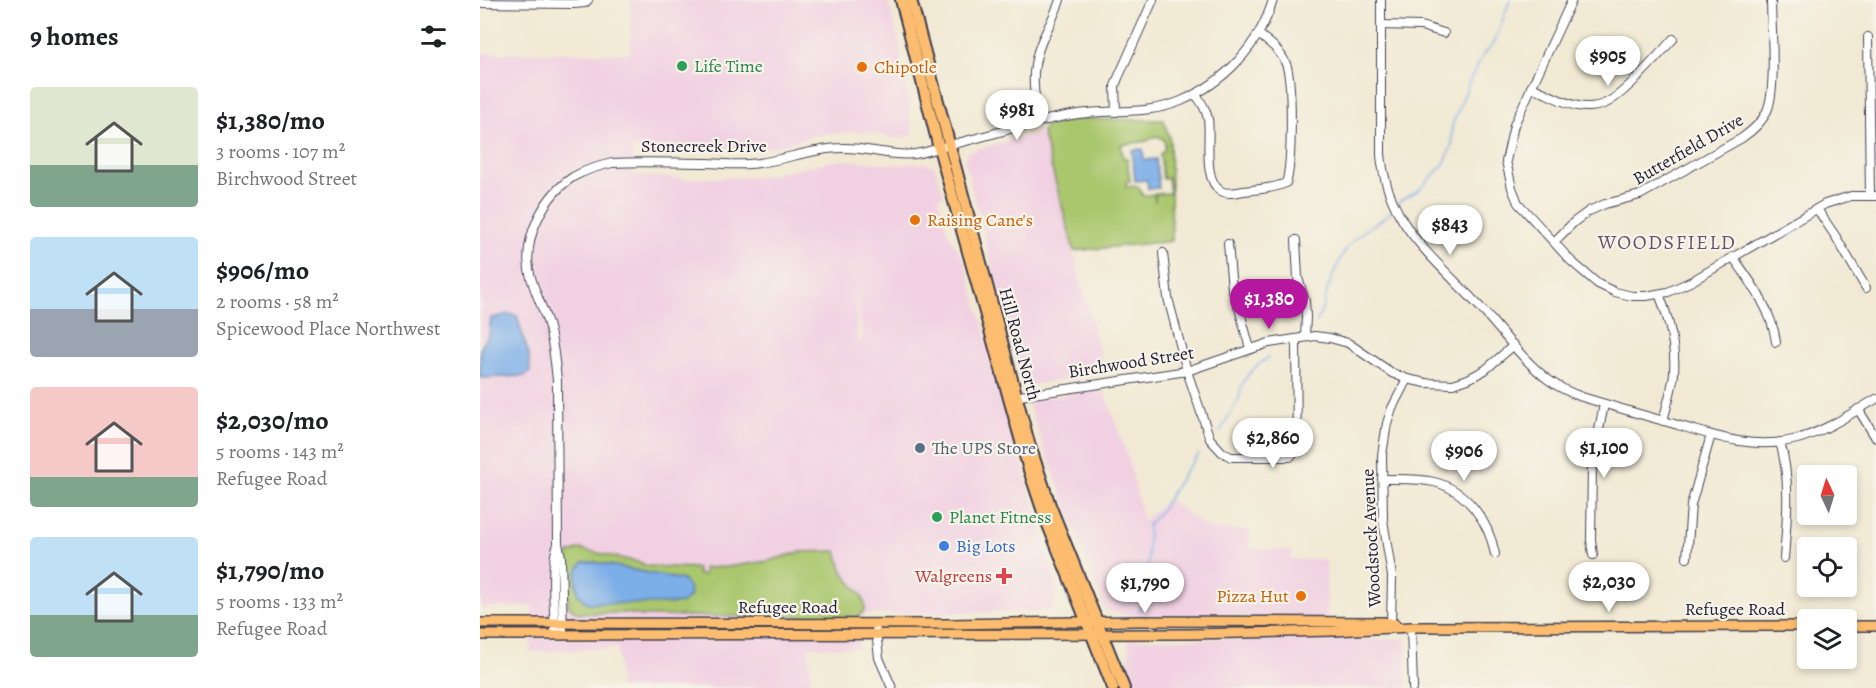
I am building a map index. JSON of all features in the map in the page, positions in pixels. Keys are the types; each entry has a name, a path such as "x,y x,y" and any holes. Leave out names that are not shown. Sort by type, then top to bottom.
{"highway":[{"name":"Hill Road North","path":"901,0 945,146 1015,396 1113,688"},
{"name":"Hill Road North","path":"911,0 945,146 1029,470 1044,515 1094,628 1124,688"}],"main road":[{"name":"Refugee Road","path":"480,636 876,633 980,635 988,629 1009,627 1219,627 1225,622 1252,621 1383,622 1391,625"},
{"name":"Refugee Road","path":"480,623 960,624 1094,628 1190,634 1391,625 1411,627 1797,626"},
{"path":"1857,626 1876,626"}],"street":[{"path":"480,3 574,4 585,3 588,0"},
{"path":"1040,122 1034,96 1035,64 1041,43 1060,0"},
{"path":"1116,112 1115,86 1153,0"},
{"name":"Stonecreek Drive","path":"559,635 561,558 558,544 557,380 548,324 533,286 528,259 536,223 549,200 560,188 573,177 612,163 747,164 779,160 822,149 860,148 890,154 915,154 1079,114 1163,107 1195,94 1227,72 1258,34 1274,0"},
{"path":"1381,0 1381,155 1383,173 1391,199 1409,230 1550,381 1574,394 1604,404 1711,435 1754,444 1780,442 1810,435 1876,399"},
{"path":"1572,0 1510,134 1506,160 1507,170 1518,202 1571,261 1606,289 1632,296 1659,294 1676,289 1825,204 1842,198 1873,196 1868,37"},
{"name":"Butterfield Drive","path":"1555,242 1588,211 1640,195 1742,138 1756,127 1767,112 1771,95 1771,0"},
{"path":"1381,25 1421,26 1444,33"},
{"path":"1195,94 1202,102 1208,118 1212,180 1222,192 1232,193 1278,187 1286,183 1290,166 1288,71 1281,54 1258,34"},
{"path":"1531,87 1572,105 1589,107 1607,103 1620,93 1672,39"},
{"path":"1817,209 1866,288"},
{"path":"1296,240 1298,278 1305,301 1305,337"},
{"path":"1228,244 1232,289 1250,349"},
{"path":"1163,253 1168,298 1187,371 1210,440 1222,453 1232,456 1290,457 1297,449 1296,339"},
{"path":"1733,256 1765,308 1776,342"},
{"path":"1659,294 1668,322 1674,366 1663,421"},
{"name":"Birchwood Street","path":"1015,396 1187,371 1269,343 1305,337 1323,337 1348,343 1392,372 1407,379 1436,384 1461,382 1485,370 1514,345"},
{"name":"Woodstock Avenue","path":"1391,625 1392,576 1383,520 1383,446 1392,408 1407,379"},
{"path":"1593,555 1592,466 1604,404"},
{"path":"1858,409 1876,438"},
{"path":"1687,558 1691,505 1711,435"},
{"path":"1780,442 1786,478 1784,558"},
{"path":"1382,479 1410,479 1436,483 1460,495 1471,505 1485,525 1495,554"},
{"path":"1411,627 1413,688"},
{"path":"876,633 879,658 892,688"}],"shaded area":[{"path":"631,0 887,0 898,37 913,135 897,139 874,133 852,132 817,135 773,147 632,148 633,175 688,179 766,176 827,162 847,160 900,165 924,163 934,166 944,195 938,197 947,231 965,262 1058,592 1051,611 865,614 858,619 858,648 809,647 811,688 619,688 618,648 530,652 532,606 480,608 480,53 631,53","holes":["856,287 863,335 857,347"]},
{"path":"1042,132 1105,373 1023,386 965,161 967,152"},
{"path":"1103,388 1129,461 1143,521 1168,499 1208,529 1250,530 1249,549 1292,550 1290,559 1326,559 1327,619 1130,615 1105,610 1029,408 1032,401"},
{"path":"1128,639 1406,639 1406,688 1134,688 1130,680"}],"green space":[{"path":"1080,119 1164,120 1170,140 1172,241 1074,251 1042,132 1046,126","holes":["1156,136 1165,142 1165,149 1160,154 1163,179 1168,178 1170,193 1155,194 1155,202 1154,194 1143,196 1138,186 1126,187 1126,182 1130,181 1127,158 1123,158 1121,145 1147,141"]},
{"path":"580,549 642,563 645,566 697,568 697,574 704,575 704,568 768,561 800,552 837,551 847,578 863,599 865,610 859,616 854,617 644,616 625,613 578,613 568,606 568,554","holes":["595,562 666,577 682,603 587,603 578,595 577,574"]}],"water":[{"path":"1143,149 1144,160 1156,159 1159,188 1148,189 1147,180 1135,181 1132,150"},
{"path":"509,314 517,316 529,356 530,372 525,376 480,378 480,349 489,334 491,318"},
{"path":"584,562 595,562 683,580 689,587 690,596 682,603 672,604 587,603 578,595 576,582 578,569"}],"waterway":[{"path":"1397,204 1419,190 1444,164 1452,145 1452,126 1470,80 1483,55 1494,43 1510,0"},
{"path":"1316,323 1333,274 1349,246 1366,229 1391,212"},
{"path":"1220,432 1240,397 1245,379 1269,357"},
{"path":"1148,573 1148,525 1161,510 1185,471 1199,454"},
{"path":"1139,610 1142,603"}],"place":[{"name":"Life Time","path":"682,66"},
{"name":"Chipotle","path":"862,67"},
{"name":"Raising Cane's","path":"915,220"},
{"name":"The UPS Store","path":"920,448"},
{"name":"Planet Fitness","path":"937,517"},
{"name":"Big Lots","path":"944,546"},
{"name":"Walgreens","path":"1004,576"},
{"name":"Pizza Hut","path":"1301,596"}],"district":[{"name":"WOODSFIELD","path":"1667,242"}]}
